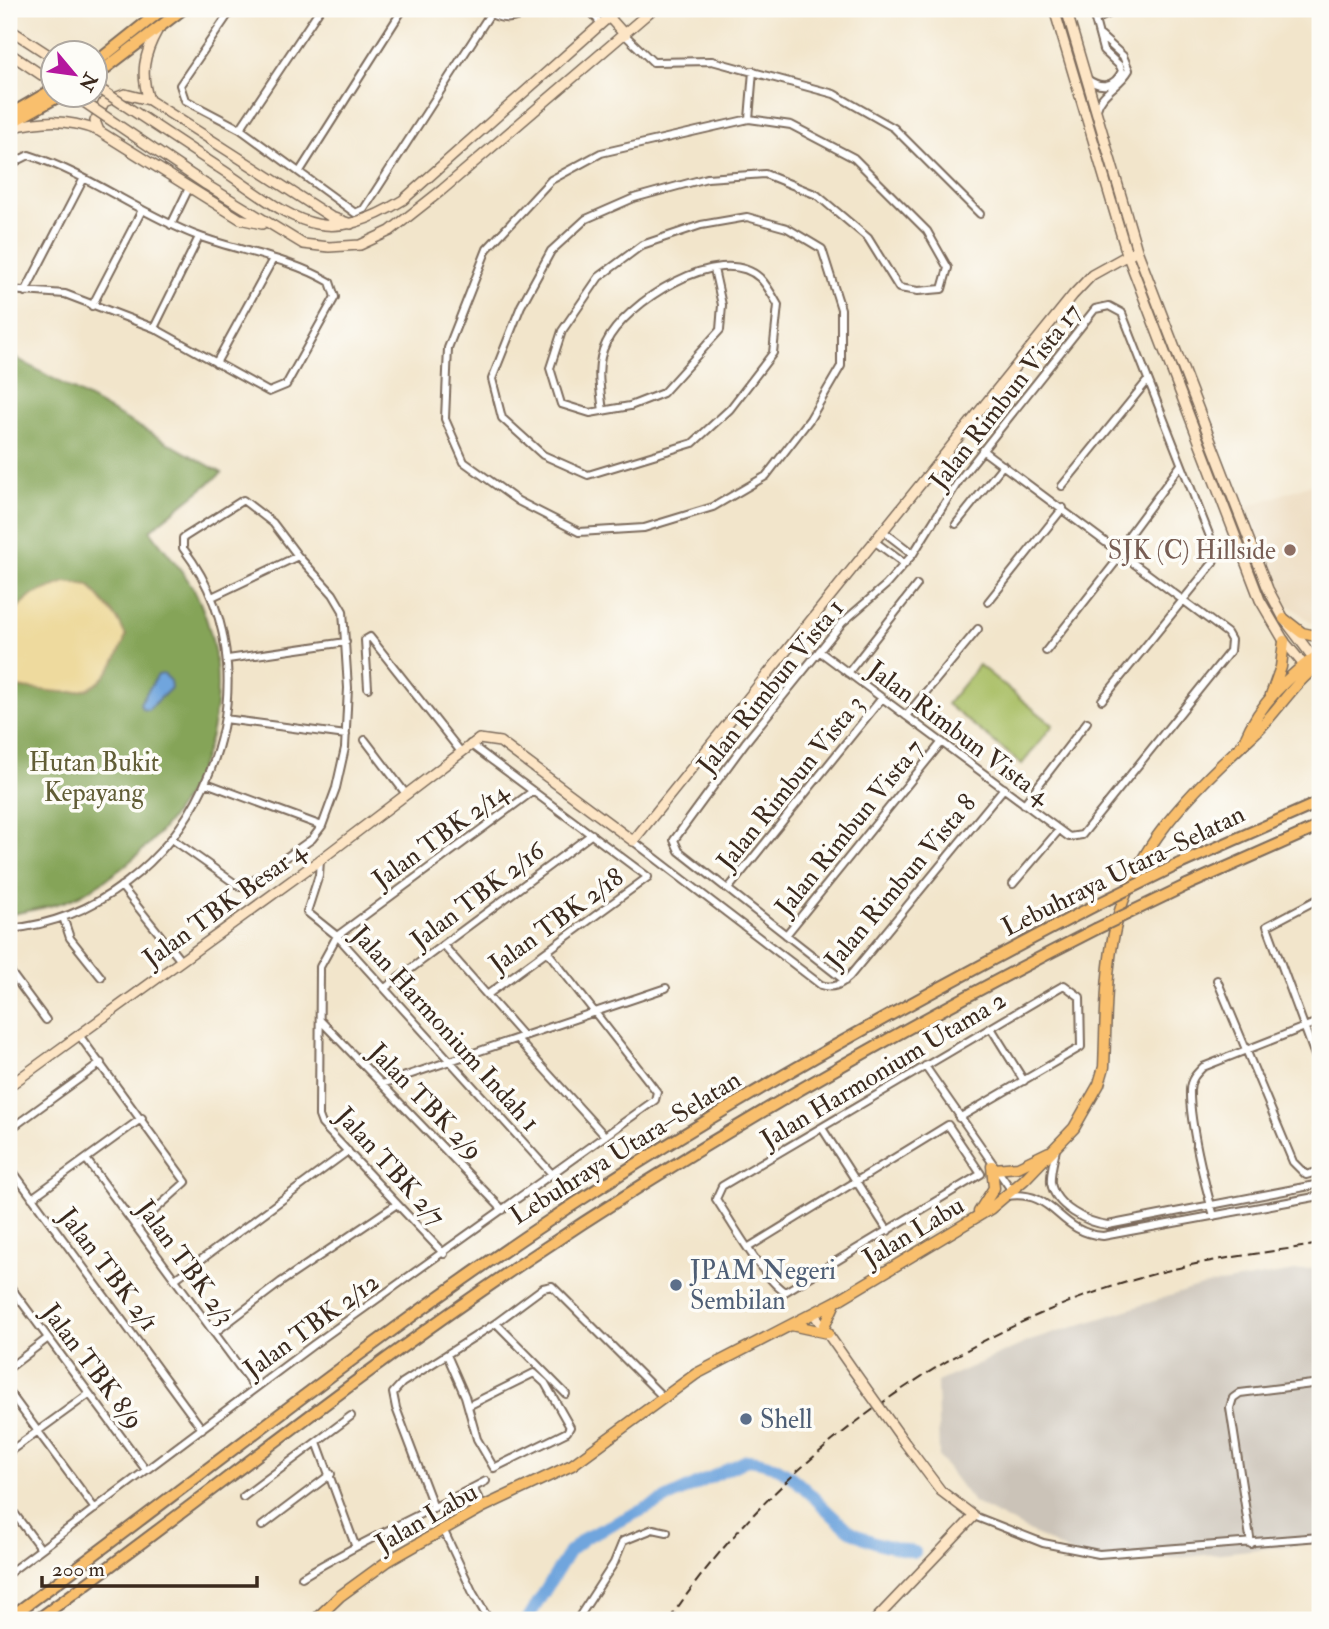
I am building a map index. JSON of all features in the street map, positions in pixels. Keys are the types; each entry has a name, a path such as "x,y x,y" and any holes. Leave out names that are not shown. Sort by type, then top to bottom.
{"highway":[{"path":"108,53 163,9"},
{"path":"108,67 183,9"},
{"path":"9,115 38,98"},
{"path":"9,126 39,108"},
{"name":"Lebuhraya Utara–Selatan","path":"9,1618 429,1303 545,1223 802,1063 902,1006 1092,907 1175,866 1320,803"},
{"name":"Lebuhraya Utara–Selatan","path":"37,1620 397,1351 617,1200 720,1134 982,986 1187,885 1320,826"}],"main road":[{"path":"1284,619 1302,633 1320,637"},
{"path":"1268,702 1282,667 1284,642"},
{"name":"Jalan Labu","path":"1244,743 1252,723 1268,702 1318,660"},
{"name":"Jalan Labu","path":"315,1620 340,1596 388,1561 483,1507 572,1465 664,1398 738,1350 835,1303 975,1218 1008,1194 1056,1149 1088,1106 1104,1067 1115,927 1140,860 1159,829 1244,743 1307,668"},
{"path":"975,1218 994,1188 996,1180 993,1168 1018,1167 1056,1149"},
{"path":"790,1325 826,1330 835,1303"}],"street":[{"path":"232,9 180,85 185,100 240,129 355,213 363,209 490,14"},
{"path":"240,129 320,9"},
{"path":"300,171 403,9"},
{"path":"479,9 490,14 518,19 532,9"},
{"path":"589,9 625,35 653,62 712,61 834,94 894,128 981,214"},
{"path":"601,9 605,20"},
{"path":"108,94 302,221 326,228 354,225 376,217 403,200 618,9"},
{"path":"93,108 205,184 303,244 329,247 360,245 390,231 653,9"},
{"path":"1054,9 1127,254 1260,600 1284,642 1307,668"},
{"path":"1066,9 1137,250 1268,589 1284,619 1318,660"},
{"path":"1086,78 1096,85 1108,86 1121,74 1120,66 1103,50 1092,9"},
{"path":"1095,20 1120,9"},
{"path":"9,29 38,48"},
{"path":"149,100 144,85 144,65 147,50 157,31"},
{"path":"1096,111 1102,97 1119,84 1129,70 1123,56 1102,39 1098,31"},
{"path":"9,53 38,72"},
{"path":"749,119 753,71"},
{"path":"99,131 95,121 97,110 104,102 125,94 149,100 331,217 354,225"},
{"path":"603,411 598,367 606,341 635,308 678,278 714,269 737,269 759,277 779,305 773,353 730,409 693,443 588,475 543,455 502,418 492,379 521,306 551,251 586,219 634,198 707,178 765,174 817,195 868,238 900,288 918,291 942,289 948,268 927,231 854,158 791,125 749,119 601,153 551,180 487,249 448,348 445,419 464,462 518,501 579,532 644,528 713,507 766,476 810,419 841,366 841,309 822,249 787,228 747,217 701,225 642,246 599,278 562,331 550,368 561,404 590,413 630,407 663,393 720,330 722,305 714,269"},
{"path":"9,126 48,120 75,122 99,131 240,219 273,227"},
{"path":"1090,131 1101,128"},
{"path":"9,165 29,155 50,161 141,212 200,237 310,270 330,282 334,288 332,305 286,385 269,392 154,328 65,294 9,290"},
{"path":"25,292 83,180"},
{"path":"172,225 189,188"},
{"path":"92,306 141,212"},
{"path":"154,328 200,237"},
{"path":"470,744 486,738 500,742 634,841 1073,295 1092,275 1137,250"},
{"path":"216,363 273,259"},
{"name":"Jalan Rimbun Vista 17","path":"905,564 914,554 960,479 1095,309 1109,306 1122,313 1148,380"},
{"path":"1102,700 1213,563 1216,552 1148,380"},
{"path":"1062,486 1148,380"},
{"path":"982,450 1063,508 1183,601"},
{"path":"956,524 1003,465"},
{"path":"1129,535 1180,466"},
{"path":"9,929 63,917 121,886 172,839 206,783 225,719 229,692 228,659 214,596 183,548 183,538 243,500 265,514 333,594 343,611 346,642 346,736 336,788 322,825 312,839 246,886 240,887 172,839"},
{"path":"988,602 1063,508"},
{"path":"1231,522 1241,518"},
{"path":"883,531 914,554"},
{"path":"874,541 905,564"},
{"path":"1046,651 1122,554"},
{"path":"214,596 298,556"},
{"name":"Jalan Rimbun Vista 1","path":"728,889 679,851 674,840 842,622 886,585 905,564"},
{"name":"Jalan Rimbun Vista 3","path":"848,673 917,585"},
{"name":"Jalan Rimbun Vista 4","path":"819,651 1059,830 1069,837 1079,837 1230,650 1231,640 1227,633 1183,601"},
{"path":"906,716 978,629"},
{"path":"368,688 365,640 370,637 461,752"},
{"path":"228,659 346,642"},
{"name":"Jalan Rimbun Vista 3","path":"728,889 882,698"},
{"path":"225,719 346,736"},
{"path":"1024,804 1087,722"},
{"path":"365,740 406,794"},
{"name":"Jalan Rimbun Vista 7","path":"786,935 942,742"},
{"path":"470,744 592,834"},
{"name":"Jalan TBK Besar 4","path":"9,1086 320,860 470,744"},
{"path":"206,783 322,825"},
{"name":"Jalan Rimbun Vista 8","path":"634,841 821,985 830,988 845,981 1004,788"},
{"name":"Jalan TBK 2/14","path":"337,936 533,791"},
{"path":"1013,884 1059,830"},
{"name":"Jalan TBK 2/18","path":"487,995 648,877 592,834"},
{"name":"Jalan TBK 2/16","path":"385,988 592,834"},
{"name":"Jalan Harmonium Indah 1","path":"320,860 319,874 307,912 337,936 453,1061 552,1174"},
{"path":"121,886 181,961"},
{"path":"728,889 845,981"},
{"path":"1320,898 1267,926 1320,1069"},
{"path":"63,917 71,938 101,977"},
{"name":"Jalan TBK 2/7","path":"337,936 320,967 318,1116 444,1254"},
{"path":"443,945 605,1136"},
{"path":"547,951 593,1012"},
{"path":"9,970 46,1020"},
{"path":"1217,980 1293,1162 1306,1175 1320,1171"},
{"name":"Jalan Harmonium Utama 2","path":"749,1247 716,1199 722,1186 1064,985 1080,997 1081,1046 1024,1081"},
{"path":"382,1084 666,988"},
{"name":"Jalan TBK 2/12","path":"202,1429 316,1343 653,1102 657,1092 593,1012"},
{"name":"Jalan TBK 2/9","path":"320,1020 503,1210"},
{"path":"1214,1216 1190,1091 1192,1082 1203,1067 1320,1021"},
{"path":"959,1118 1024,1081 991,1028"},
{"path":"79,1035 186,1182 136,1227"},
{"path":"9,1130 101,1063"},
{"path":"925,1066 1008,1194 1043,1200 1071,1227 1085,1234 1102,1236 1320,1196"},
{"path":"32,1198 142,1118"},
{"path":"948,1125 981,1174 789,1290 777,1287 749,1247 855,1183 948,1125"},
{"path":"822,1128 888,1231"},
{"path":"1056,1149 1051,1174 1055,1193 1073,1210 1095,1224 1108,1225 1210,1203 1320,1184"},
{"path":"175,1279 274,1203 348,1151"},
{"name":"Jalan TBK 2/3","path":"86,1159 255,1388"},
{"name":"Jalan TBK 2/1","path":"9,1167 202,1429"},
{"path":"214,1333 281,1282 397,1204"},
{"name":"Jalan TBK 8/9","path":"9,1285 146,1470"},
{"path":"434,1508 393,1393 402,1383 496,1323 543,1288 552,1286 664,1398"},
{"path":"814,1314 941,1491 974,1516 1055,1546 1099,1553 1320,1537"},
{"path":"496,1323 566,1394"},
{"path":"9,1368 48,1338"},
{"path":"447,1355 468,1406 477,1439 494,1468 569,1430 570,1424 545,1383 532,1373 468,1406"},
{"path":"1251,1544 1230,1408 1233,1398 1240,1393 1320,1383"},
{"path":"9,1392 95,1509"},
{"path":"9,1452 89,1394"},
{"path":"243,1497 351,1416"},
{"path":"9,1573 202,1429"},
{"path":"317,1442 355,1545"},
{"path":"262,1526 331,1474"},
{"path":"302,1577 355,1545 486,1481"},
{"path":"473,1488 483,1507"},
{"path":"9,1506 41,1549"},
{"path":"875,1620 974,1516"},
{"path":"443,1529 485,1619"},
{"path":"577,1620 614,1563 623,1541 653,1530 667,1532"}],"shaded area":[{"name":"SJK (C) Hillside","path":"1320,481 1320,621 1312,623 1274,593 1246,507"},
{"path":"1320,1267 1320,1542 1097,1567 973,1502 939,1457 937,1382 1030,1341 1201,1286"}],"green space":[{"name":"Hutan Bukit Kepayang","path":"9,354 222,473 150,530 195,591 213,643 217,686 213,728 200,768 180,805 154,839 121,868 67,901 13,914 9,914 9,687 27,688 126,636 118,620 89,585 32,595 9,616"},
{"path":"979,665 1053,725 1022,764 947,704"}],"sand":[{"path":"65,582 89,585 118,620 126,636 116,660 94,686 81,691 9,687 9,616 32,595"}],"water":[{"path":"164,674 170,680 171,688 148,710 142,709 140,703 158,675"}],"waterway":[{"path":"527,1620 569,1552 586,1537 747,1460 779,1469 860,1536 883,1545 915,1552"}],"railway":[{"path":"669,1620 716,1557 768,1499 826,1446 889,1398 956,1356 1026,1320 1099,1291 1192,1265 1320,1244"}],"place":[{"name":"SJK (C) Hillside","path":"1290,550"},
{"name":"JPAM Negeri Sembilan","path":"676,1285"},
{"name":"Shell","path":"746,1419"}]}
